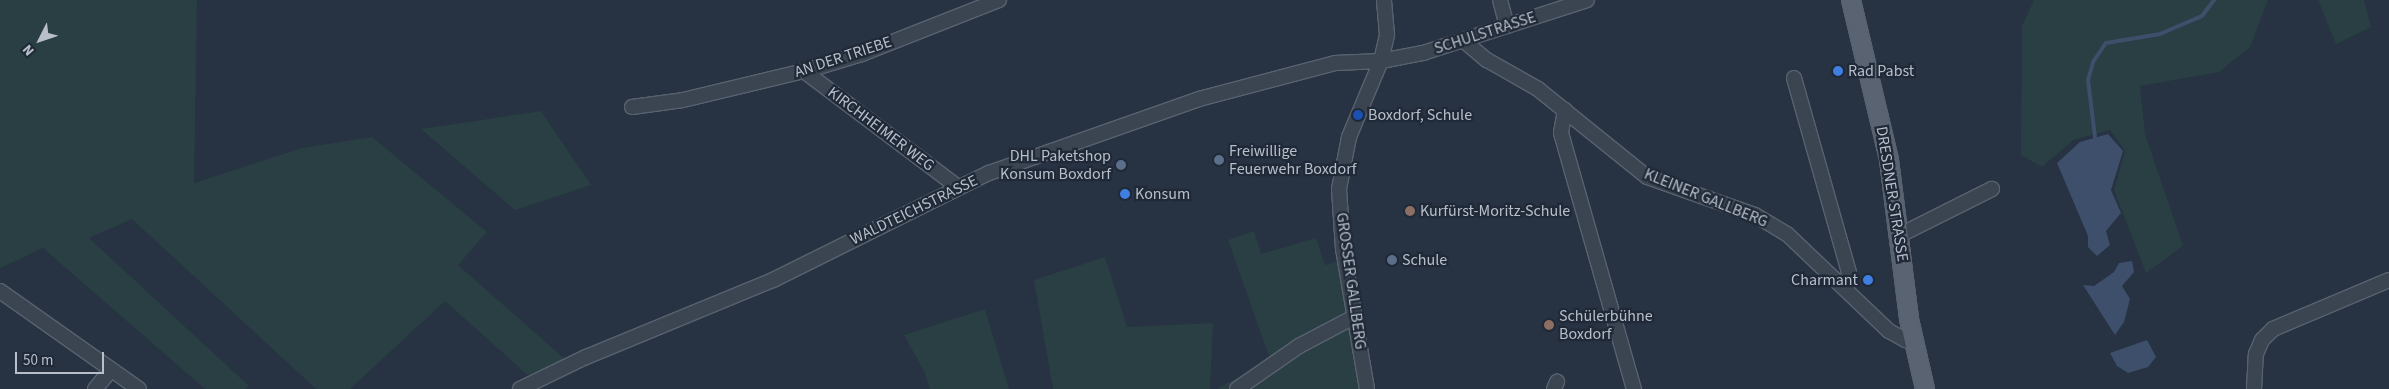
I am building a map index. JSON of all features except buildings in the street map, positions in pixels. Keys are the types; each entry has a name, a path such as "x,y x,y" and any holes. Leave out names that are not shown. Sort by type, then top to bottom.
{"main road":[{"name":"DRESDNER STRASSE","path":"1851,0 1880,112 1900,234 1913,341 1925,389"}],"street":[{"name":"AN DER TRIEBE","path":"632,107 683,100 808,70 862,54 999,0"},
{"name":"GROSSER GALLBERG","path":"1367,389 1343,249 1339,189 1349,137 1381,61 1387,35 1384,0"},
{"path":"1500,0 1507,26"},
{"name":"SCHULSTRASSE","path":"1381,61 1464,41 1588,0"},
{"name":"KLEINER GALLBERG","path":"1464,41 1487,60 1514,73 1565,110 1647,177 1755,215 1787,234 1847,288 1890,331 1905,340 1913,341"},
{"name":"WALDTEICHSTRASSE","path":"520,389 586,357 773,280 958,187 1199,99 1335,63 1381,61"},
{"name":"KIRCHHEIMER WEG","path":"808,70 958,187"},
{"path":"1794,78 1849,273 1847,288"},
{"path":"1565,110 1561,133 1634,389"},
{"path":"1900,234 1992,189"},
{"path":"2254,389 2256,354 2262,340 2273,329 2389,280"},
{"path":"0,291 139,389"},
{"path":"1237,389 1299,346 1356,316"},
{"path":"95,389 111,370"}],"green space":[{"path":"0,0 197,0 194,183 302,148 372,137 487,232 458,265 565,359 531,378 445,301 350,389 316,389 132,219 89,238 249,386 245,389 205,389 43,248 0,268"},
{"path":"2034,0 2268,0 2250,47 2219,72 2140,86 2145,134 2183,246 2146,273 2114,190 2125,151 2110,130 2073,140 2042,167 2021,155 2022,26"},
{"path":"2318,0 2364,0 2371,27 2336,44"},
{"path":"541,111 591,185 515,210 421,129"},
{"path":"1254,231 1261,254 1316,238 1325,265 1339,261 1360,389 1217,389 1270,359 1228,240"},
{"path":"1105,257 1127,327 1213,323 1210,389 1053,389 1034,280"},
{"path":"985,309 1009,389 930,389 925,373 904,335"}],"water":[{"path":"2108,134 2123,151 2111,190 2121,213 2106,231 2110,245 2097,256 2088,247 2088,236 2057,163 2080,142"},
{"path":"2132,261 2134,272 2122,286 2130,299 2124,322 2115,335 2083,285 2094,286 2114,272 2119,263"},
{"path":"2147,340 2156,357 2148,367 2128,373 2117,366 2110,353"}],"waterway":[{"path":"2095,137 2088,80 2093,62 2106,43 2160,34 2202,16 2214,0"}],"place":[{"name":"Rad Pabst","path":"1838,71"},
{"name":"Boxdorf, Schule","path":"1358,115"},
{"name":"Freiwillige Feuerwehr Boxdorf","path":"1219,160"},
{"name":"DHL Paketshop Konsum Boxdorf","path":"1121,165"},
{"name":"Konsum","path":"1125,194"},
{"name":"Kurfürst-Moritz-Schule","path":"1410,211"},
{"name":"Schule","path":"1392,260"},
{"name":"Charmant","path":"1868,280"},
{"name":"Schülerbühne Boxdorf","path":"1549,325"}]}
